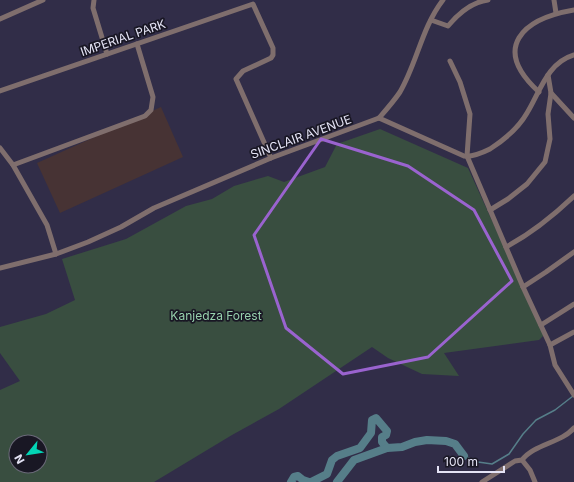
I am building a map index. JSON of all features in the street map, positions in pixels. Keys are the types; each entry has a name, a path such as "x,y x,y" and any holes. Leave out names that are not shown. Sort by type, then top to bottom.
{"street":[{"path":"0,19 43,0"},
{"path":"94,0 93,8 107,54"},
{"path":"443,0 431,20 399,93 379,118 420,138 467,156 473,156 486,151 510,134 527,114 548,75 559,62 574,55"},
{"path":"431,20 448,26 470,6 488,0"},
{"path":"554,0 556,13"},
{"name":"IMPERIAL PARK","path":"0,91 253,4 273,48 273,55 271,58 243,71 236,79 271,158"},
{"path":"539,92 528,82 517,64 515,52 517,40 520,35 530,26 556,13 574,10"},
{"path":"13,165 145,116 151,110 153,97 137,44"},
{"path":"450,60 460,82 470,114 467,156 550,345 555,365 574,394"},
{"path":"490,210 527,184 545,162 550,139 548,114 551,93 548,75"},
{"path":"551,93 574,118"},
{"name":"SINCLAIR AVENUE","path":"0,268 56,254 88,242 121,227 154,208 271,158 379,118"},
{"path":"0,148 13,165 47,225 56,254"},
{"path":"506,247 527,235 552,217 574,196"},
{"path":"523,286 574,252"},
{"path":"541,326 574,304"},
{"path":"550,345 574,332"},
{"path":"482,482 514,461 522,460 524,457 568,434 574,428"},
{"path":"522,460 530,470 535,482"}],"highlighted area":[{"path":"321,139 408,166 474,210 512,281 428,357 343,374 286,328 254,235"}],"shaded area":[{"path":"161,107 183,157 60,213 37,163"}],"green space":[{"name":"Kanjedza Forest","path":"380,129 468,168 544,335 539,340 444,353 459,376 422,374 388,358 372,347 279,409 232,435 154,482 0,482 0,390 20,381 0,353 0,327 46,314 75,300 62,259 126,239 186,206 212,199 234,186 268,176 284,182 325,167 337,144"}],"waterway":[{"path":"464,456 478,462 492,464 509,454 523,434 536,420 555,410 573,396"},
{"path":"311,482 327,474 332,460 337,456 360,448 371,433 372,420 376,418 387,431 386,435 382,437 382,442 387,448 402,447 415,442 427,440 446,441 455,444 464,456"},
{"path":"337,482 354,460 387,448"},
{"path":"291,482 294,477 298,476 309,482"}]}
